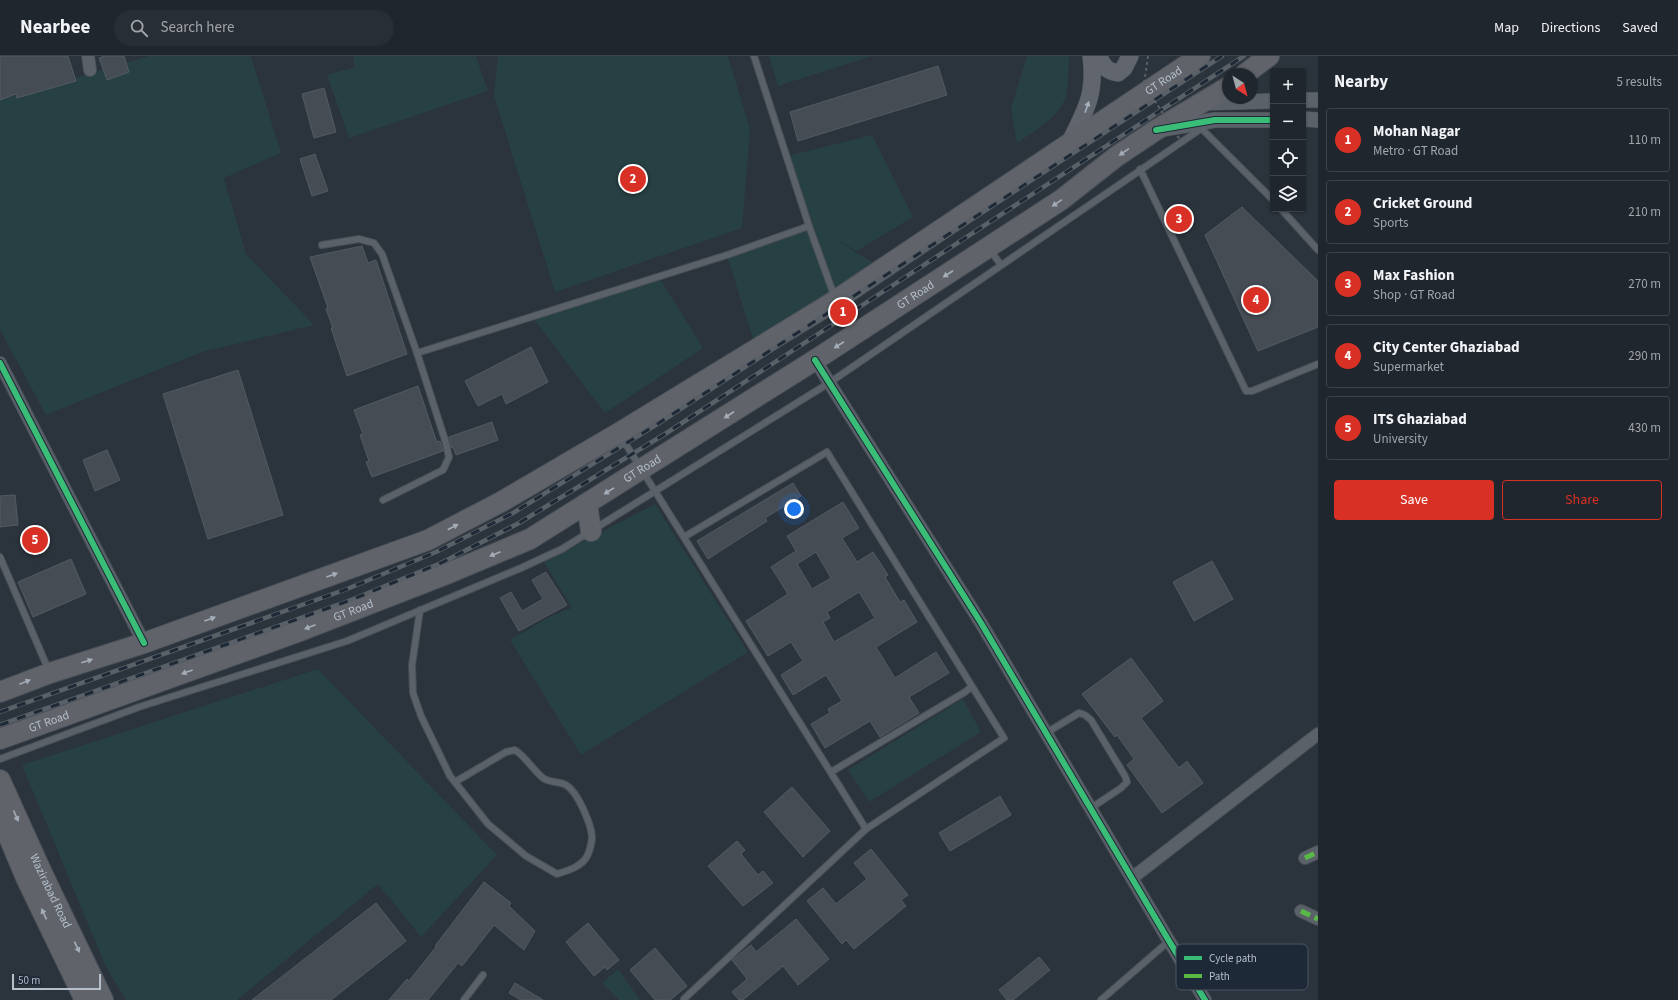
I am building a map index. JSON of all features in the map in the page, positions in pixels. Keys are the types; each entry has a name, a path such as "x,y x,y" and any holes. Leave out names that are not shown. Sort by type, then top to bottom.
{"highway":[{"name":"GT Road","path":"0,692 50,672 144,644 428,540 501,502 619,433 835,300 1200,56"},
{"path":"1253,68 1269,56"},
{"name":"GT Road","path":"0,739 300,631 437,578 530,539 815,360 1061,200 1117,156 1156,130 1222,90"},
{"path":"587,504 591,531"},
{"name":"Wazirabad Road","path":"0,780 43,875 103,1000"},
{"name":"Wazirabad Road","path":"0,816 27,880 85,1000"}],"main road":[{"path":"1070,142 1087,109 1092,89 1091,56"},
{"path":"1100,56 1102,64 1109,71 1118,73 1124,68 1130,56"}],"street":[{"path":"88,56 90,70"},
{"path":"1306,100 1318,100"},
{"path":"1200,103 1270,101"},
{"path":"1306,119 1318,120"},
{"path":"1156,130 1214,120 1270,120"},
{"path":"815,360 982,623 1176,952"},
{"path":"0,363 144,644"},
{"path":"1132,878 1318,734"},
{"path":"1305,858 1318,852"},
{"path":"1301,911 1318,919"},
{"path":"1199,990 1205,1000"}],"lane":[{"path":"754,56 809,226 835,300"},
{"path":"0,758 139,707 348,641 521,568 562,549 829,383 1140,169 1214,120"},
{"path":"1202,129 1270,197"},
{"path":"1140,169 1246,391 1252,391 1318,364"},
{"path":"1284,212 1318,250"},
{"path":"417,353 727,255 809,226"},
{"path":"322,245 359,239 374,243 382,254 417,353 445,440 449,457 443,470 383,500"},
{"path":"989,247 1001,265"},
{"path":"619,433 866,829"},
{"path":"684,537 827,452 1004,738 866,829 684,999"},
{"path":"0,557 50,672"},
{"path":"420,610 412,665 413,693 421,716 450,776 488,824 526,856 557,874 573,869 587,858 592,838 588,822 577,796 566,785 545,779 534,770 524,756 515,750 506,752 455,782"},
{"path":"831,772 972,687"},
{"path":"1046,733 1079,713 1085,715 1091,720 1126,776 1127,782 1122,788 1091,808"},
{"path":"1101,1000 1169,941"},
{"path":"464,1000 483,975"}],"path":[{"path":"1148,56 1144,84 1184,146"}],"green space":[{"path":"149,56 251,56 281,153 224,178 246,254 314,325 202,352 46,415 0,330 0,100"},
{"path":"353,56 476,56 488,91 349,138 327,75 355,67"},
{"path":"498,56 728,56 750,129 742,228 555,292 494,96"},
{"path":"769,56 872,56 778,86"},
{"path":"1027,56 1069,56 1068,87 1063,103 1053,117 1017,143 1011,108"},
{"path":"872,135 913,217 857,251 833,238 882,268 756,349 727,255 813,226 787,156"},
{"path":"659,277 703,348 605,413 534,319"},
{"path":"655,504 748,652 581,755 510,640 551,616 572,608 544,562"},
{"path":"318,669 497,855 421,937 378,884 237,1000 126,1000 106,967 22,765"},
{"path":"963,699 981,732 869,802 848,770"},
{"path":"618,969 640,1000 619,1000 602,983"}],"building":[{"path":"0,56 68,56 76,81 17,98 16,94 0,100"},
{"path":"105,56 124,56 129,72 107,80 99,58"},
{"path":"938,66 947,95 798,141 790,112"},
{"path":"324,88 336,132 314,138 302,94"},
{"path":"315,154 328,191 312,196 300,159"},
{"path":"1242,207 1318,281 1318,327 1258,351 1205,235"},
{"path":"362,246 368,263 376,260 407,354 347,376 331,328 333,328 326,309 328,308 310,257"},
{"path":"531,347 548,382 506,404 502,394 478,406 465,381"},
{"path":"238,370 283,515 208,539 163,394"},
{"path":"418,386 435,437 437,442 440,441 443,451 372,477 366,462 369,461 360,435 363,434 354,410"},
{"path":"492,422 498,440 456,455 453,447 451,448 449,437"},
{"path":"107,450 120,480 95,491 83,460"},
{"path":"793,483 801,496 765,518 767,521 708,559 697,541"},
{"path":"15,495 18,525 0,527 0,496"},
{"path":"843,502 859,528 842,538 857,562 873,552 888,575 885,577 900,602 904,600 917,622 876,647 895,678 936,652 949,673 909,697 919,713 880,737 870,721 825,748 811,724 830,713 828,709 842,701 826,675 793,695 781,675 803,661 791,642 768,656 746,621 788,594 771,567 796,551 787,536","holes":["816,552 831,578 812,589 797,564","859,592 875,618 834,642 823,622 830,618 827,612"]},
{"path":"71,559 86,594 33,617 18,582"},
{"path":"1212,561 1233,599 1194,621 1173,582"},
{"path":"546,572 567,605 519,631 500,598 511,592 522,611 543,599 532,580"},
{"path":"1131,658 1163,701 1141,718 1179,768 1187,761 1203,783 1162,813 1127,765 1134,759 1117,735 1115,737 1082,694"},
{"path":"792,787 830,831 803,857 764,812"},
{"path":"1000,796 1011,815 950,851 939,833"},
{"path":"737,841 745,850 741,854 758,875 763,871 773,883 743,906 708,866"},
{"path":"871,849 908,895 901,900 906,906 854,949 846,940 842,944 807,901 823,888 836,904 867,879 854,863"},
{"path":"484,882 511,903 509,906 535,931 524,950 494,925 462,966 458,963 428,1000 389,1000 407,979 409,981"},
{"path":"376,903 406,941 331,1000 252,1000"},
{"path":"796,919 829,959 798,985 783,966 743,1000 739,1000 732,992 747,979 732,960 751,945 756,952"},
{"path":"588,923 619,960 607,970 605,967 594,976 566,942"},
{"path":"655,948 687,986 670,1000 655,1000 630,970"},
{"path":"1039,957 1050,970 1013,1000 1007,1000 999,990"},
{"path":"515,983 543,1000 521,1000 509,993"}],"railway":[{"path":"0,712 347,589 436,552 513,513 659,423 1222,56"},
{"path":"0,725 351,600 441,563 519,523 665,434 1244,56"}],"marked path":[{"path":"1305,858 1318,852"},
{"path":"1301,911 1318,919"}],"cycle path":[{"path":"1156,130 1215,120 1270,120"},
{"path":"815,360 981,623 1176,952"},
{"path":"0,363 144,643"},
{"path":"1199,990 1205,1000"}],"place":[{"name":"Cricket Ground","path":"633,179"},
{"name":"Max Fashion","path":"1179,219"},
{"name":"City Center Ghaziabad","path":"1256,300"},
{"name":"Mohan Nagar","path":"843,312"},
{"name":"ITS Ghaziabad","path":"35,540"}]}
